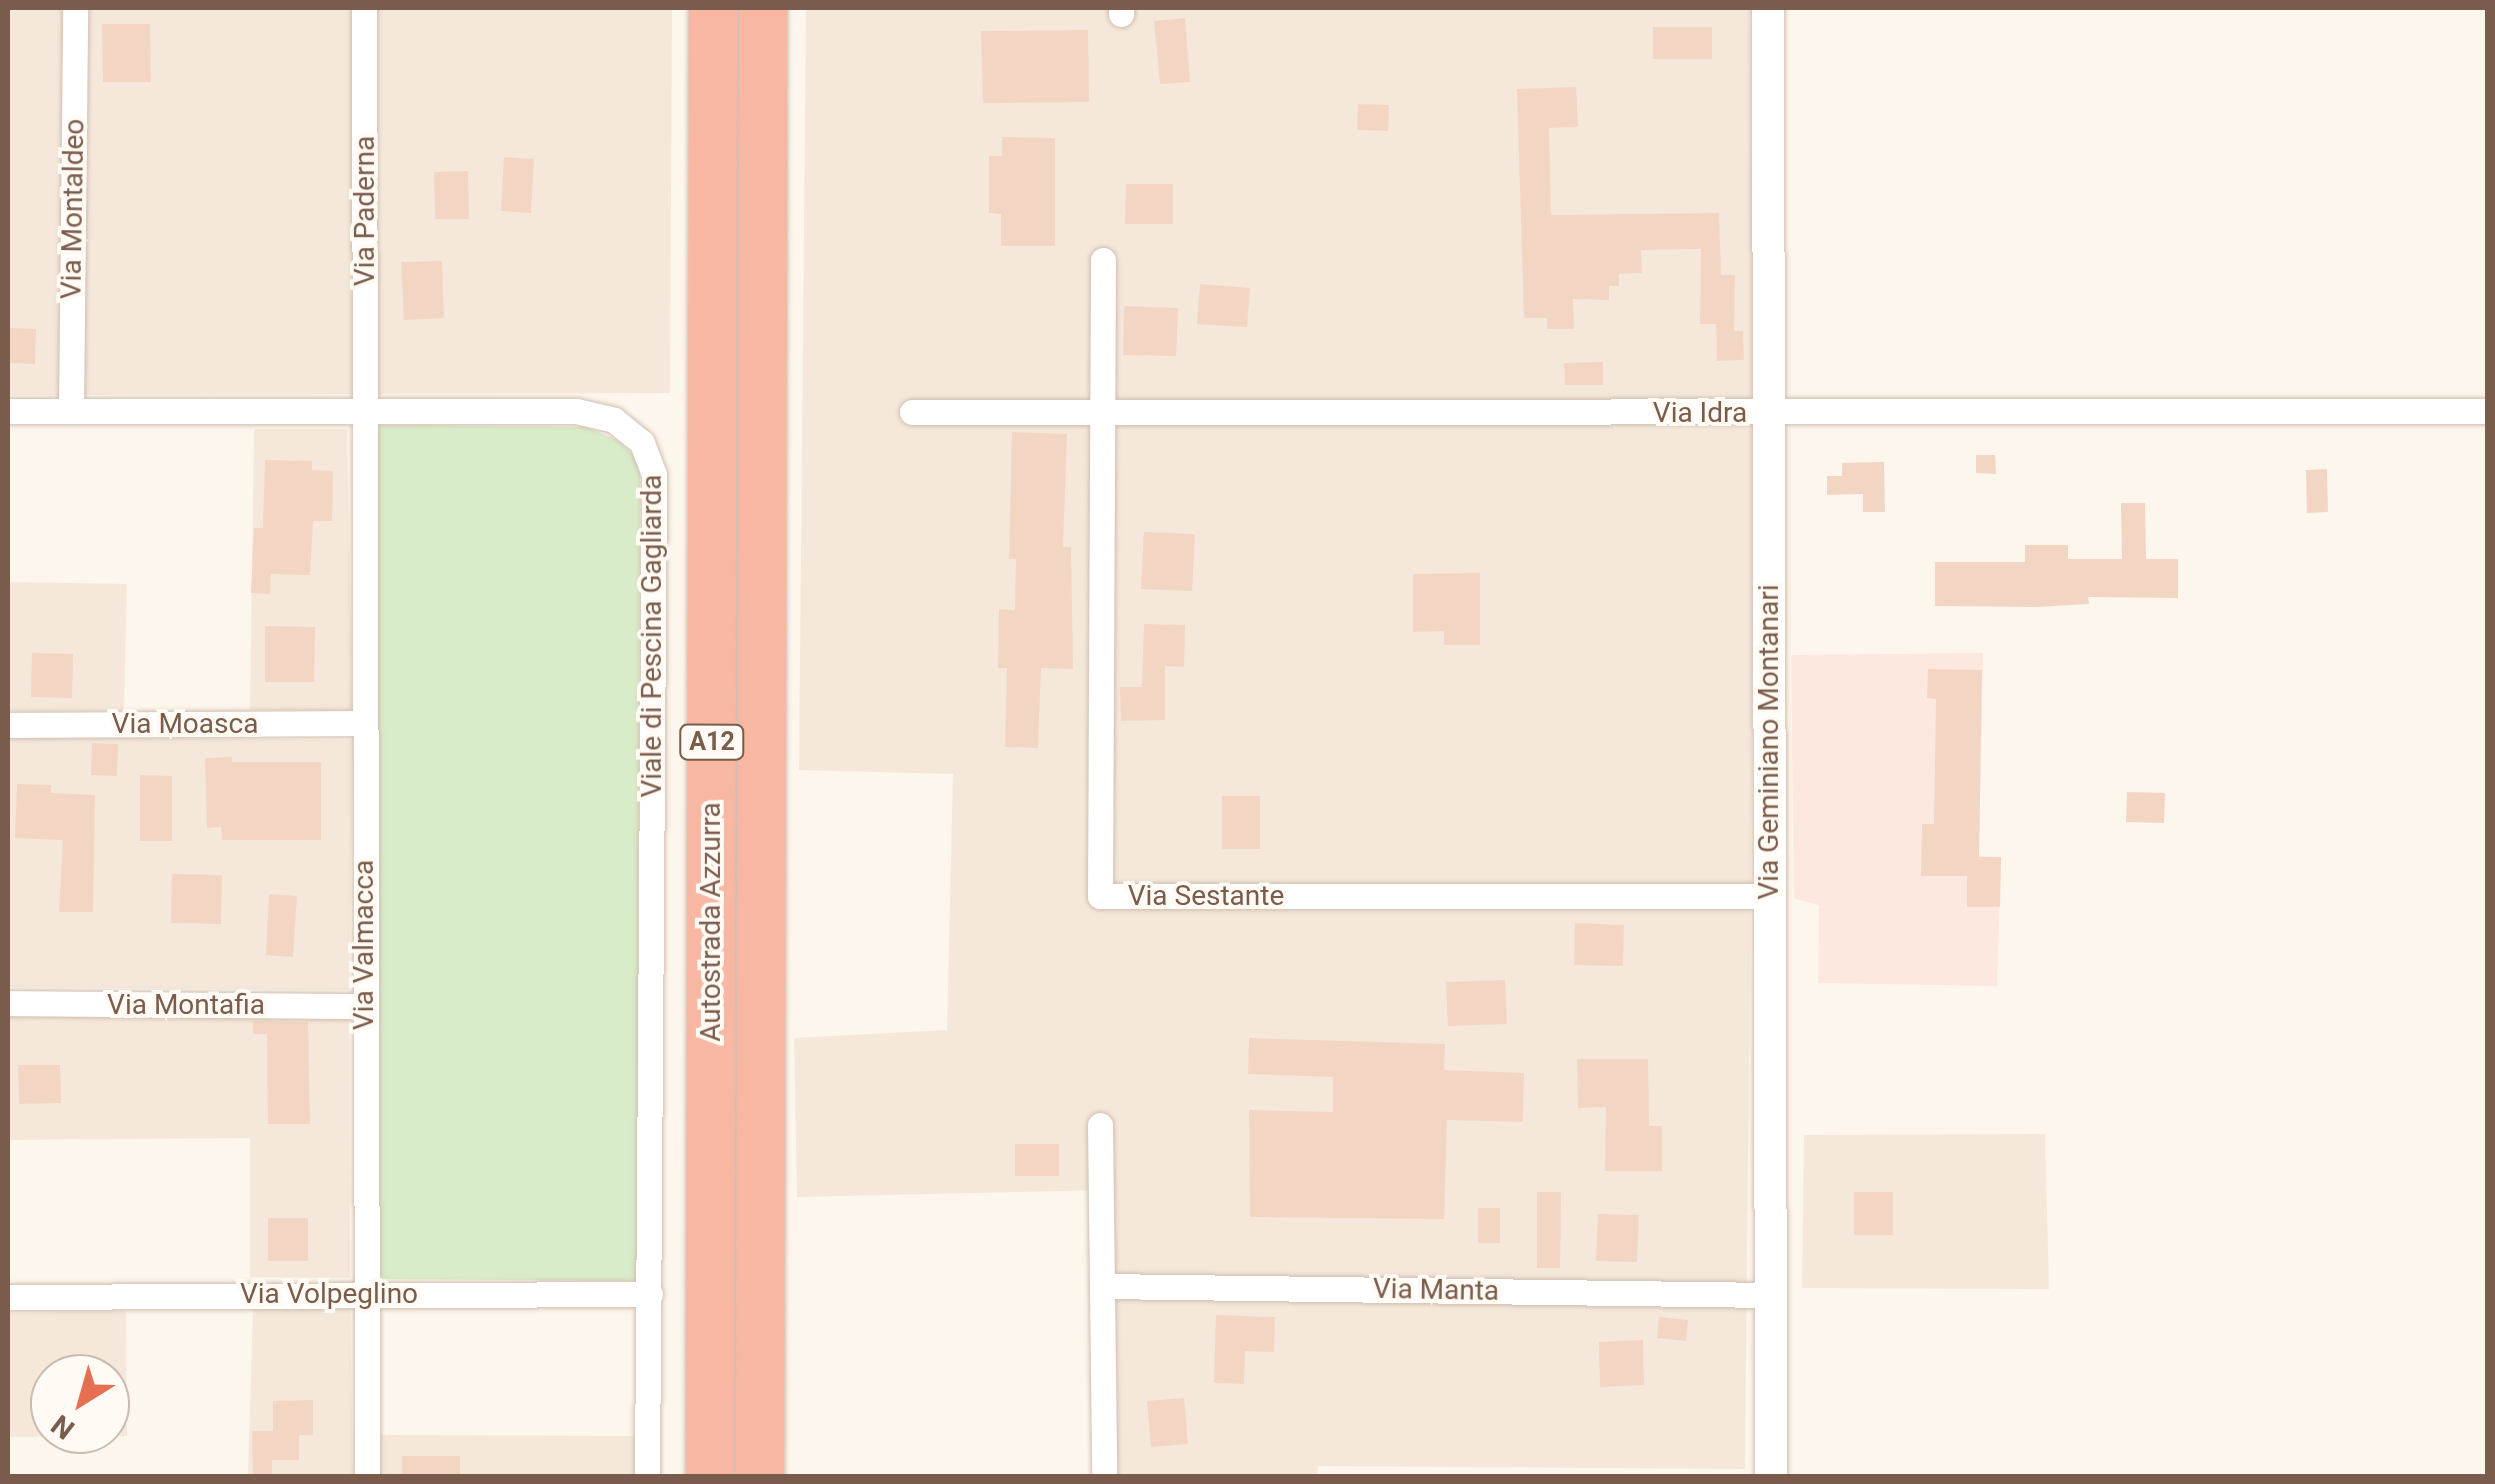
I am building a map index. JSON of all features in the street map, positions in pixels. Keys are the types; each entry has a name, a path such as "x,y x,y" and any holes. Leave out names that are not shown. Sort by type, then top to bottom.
{"highway":[{"name":"Autostrada Azzurra","path":"710,1476 712,8"},
{"name":"Autostrada Azzurra","path":"760,1476 763,8"}],"street":[{"name":"Via Montaldeo","path":"71,412 75,8"},
{"name":"Via Paderna","path":"364,8 366,414"},
{"name":"Via Geminiano Montanari","path":"1768,8 1771,1476"},
{"name":"Via Sestante","path":"1103,260 1100,896 1769,896"},
{"name":"Viale di Pescina Gagliarda","path":"8,411 594,413 631,430 652,463 647,1476"},
{"name":"Via Idra","path":"912,412 2488,411"},
{"name":"Via Valmacca","path":"366,414 367,1476"},
{"name":"Via Moasca","path":"8,725 364,723"},
{"name":"Via Montafia","path":"8,1004 364,1006"},
{"path":"1100,1125 1104,1476"},
{"name":"Via Manta","path":"1102,1286 1770,1295"},
{"name":"Via Volpeglino","path":"8,1298 650,1294"}],"shaded area":[{"path":"8,8 672,8 670,393 8,395"},
{"path":"806,8 1749,8 1755,427 1745,1469 1318,1466 1317,1476 1112,1476 1109,1190 797,1197 794,1038 947,1030 953,774 799,770"},
{"path":"254,429 347,429 352,710 250,710"},
{"path":"8,582 127,584 124,711 8,711"},
{"path":"1983,653 1979,856 2001,857 1997,986 1818,983 1819,905 1794,899 1791,655"},
{"path":"8,737 353,740 349,990 8,987"},
{"path":"8,1013 349,1016 350,1278 250,1277 250,1138 8,1140"},
{"path":"2045,1134 2049,1289 1802,1288 1804,1135"},
{"path":"253,1309 350,1309 353,1476 248,1476"},
{"path":"126,1311 126,1354 30,1354 30,1437 8,1437 8,1313"},
{"path":"378,1435 637,1436 636,1476 378,1476"}],"green space":[{"path":"376,425 586,427 619,441 640,463 637,1281 377,1279"}],"building":[{"path":"1185,18 1190,82 1160,84 1154,21"},
{"path":"102,24 150,24 151,82 103,82"},
{"path":"1653,27 1712,27 1712,59 1653,59"},
{"path":"1088,30 1089,102 983,103 981,31"},
{"path":"1576,87 1578,127 1549,128 1551,215 1719,213 1721,275 1735,275 1734,331 1743,331 1744,360 1717,361 1716,324 1700,324 1701,249 1641,250 1642,273 1619,274 1619,286 1609,286 1609,300 1573,299 1574,329 1547,329 1547,318 1524,318 1517,89"},
{"path":"1358,104 1389,105 1388,131 1357,130"},
{"path":"1002,137 1055,138 1055,246 1001,246 1001,214 989,213 989,156 1002,156"},
{"path":"504,157 534,159 531,213 501,211"},
{"path":"468,171 469,219 435,219 434,172"},
{"path":"1126,184 1173,184 1173,224 1125,224"},
{"path":"442,261 444,318 404,320 401,262"},
{"path":"1200,284 1250,288 1247,327 1197,324"},
{"path":"1124,306 1178,308 1176,356 1123,355"},
{"path":"8,328 36,329 35,364 8,363"},
{"path":"1603,362 1603,385 1565,385 1564,363"},
{"path":"1012,432 1067,434 1063,547 1071,547 1073,669 1041,668 1038,748 1005,747 1007,668 998,668 999,609 1015,610 1016,559 1009,559"},
{"path":"1976,455 1995,455 1996,474 1976,473"},
{"path":"265,460 312,461 312,470 333,471 332,521 313,521 310,575 271,574 270,594 251,593 254,528 263,528"},
{"path":"1884,462 1885,512 1863,512 1863,494 1827,495 1827,476 1842,476 1842,463"},
{"path":"2327,469 2328,512 2307,513 2306,470"},
{"path":"2121,503 2145,503 2146,559 2178,559 2178,598 2088,597 2089,604 2038,607 1935,606 1935,562 2025,562 2025,545 2068,545 2068,559 2122,559"},
{"path":"1144,532 1195,534 1192,591 1141,589"},
{"path":"1480,573 1480,645 1444,645 1444,631 1413,632 1413,574"},
{"path":"1144,624 1185,625 1184,667 1165,666 1165,720 1121,721 1120,687 1142,687"},
{"path":"265,626 315,627 314,682 265,682"},
{"path":"32,653 73,654 72,698 31,697"},
{"path":"1928,669 1982,670 1979,857 2001,857 2000,907 1967,907 1967,876 1921,876 1922,824 1934,824 1936,699 1927,698"},
{"path":"92,743 118,744 117,776 91,775"},
{"path":"232,757 232,762 321,762 321,840 222,840 221,827 207,828 205,758"},
{"path":"140,775 172,776 172,841 140,841"},
{"path":"17,784 51,785 51,793 95,795 93,912 59,912 63,840 15,838"},
{"path":"2127,792 2165,793 2164,823 2126,822"},
{"path":"1222,796 1260,796 1260,849 1222,849"},
{"path":"172,874 222,875 221,924 171,923"},
{"path":"269,894 297,896 293,957 266,955"},
{"path":"1575,923 1624,925 1623,966 1574,965"},
{"path":"1505,980 1507,1024 1448,1026 1446,982"},
{"path":"253,1021 308,1022 310,1124 268,1124 267,1034 253,1034"},
{"path":"1249,1038 1445,1044 1444,1070 1524,1073 1523,1122 1447,1120 1444,1219 1250,1217 1249,1110 1333,1112 1333,1077 1248,1074"},
{"path":"1577,1059 1648,1059 1649,1126 1662,1126 1662,1171 1605,1171 1606,1107 1578,1108"},
{"path":"18,1065 60,1065 61,1103 19,1104"},
{"path":"1015,1144 1059,1144 1059,1176 1015,1176"},
{"path":"1537,1192 1561,1192 1560,1268 1537,1268"},
{"path":"1854,1192 1893,1192 1893,1235 1854,1235"},
{"path":"1478,1208 1500,1208 1500,1243 1478,1243"},
{"path":"1598,1214 1639,1215 1637,1262 1596,1261"},
{"path":"268,1218 308,1218 308,1261 268,1261"},
{"path":"1216,1315 1275,1317 1274,1352 1245,1351 1244,1384 1214,1383"},
{"path":"1659,1317 1688,1320 1686,1341 1657,1338"},
{"path":"1643,1340 1644,1385 1600,1387 1599,1342"},
{"path":"1184,1398 1188,1444 1151,1447 1147,1401"},
{"path":"313,1400 313,1435 299,1435 299,1460 272,1460 272,1476 253,1476 252,1431 273,1431 273,1401"},
{"path":"402,1456 460,1456 460,1476 402,1476"}]}
